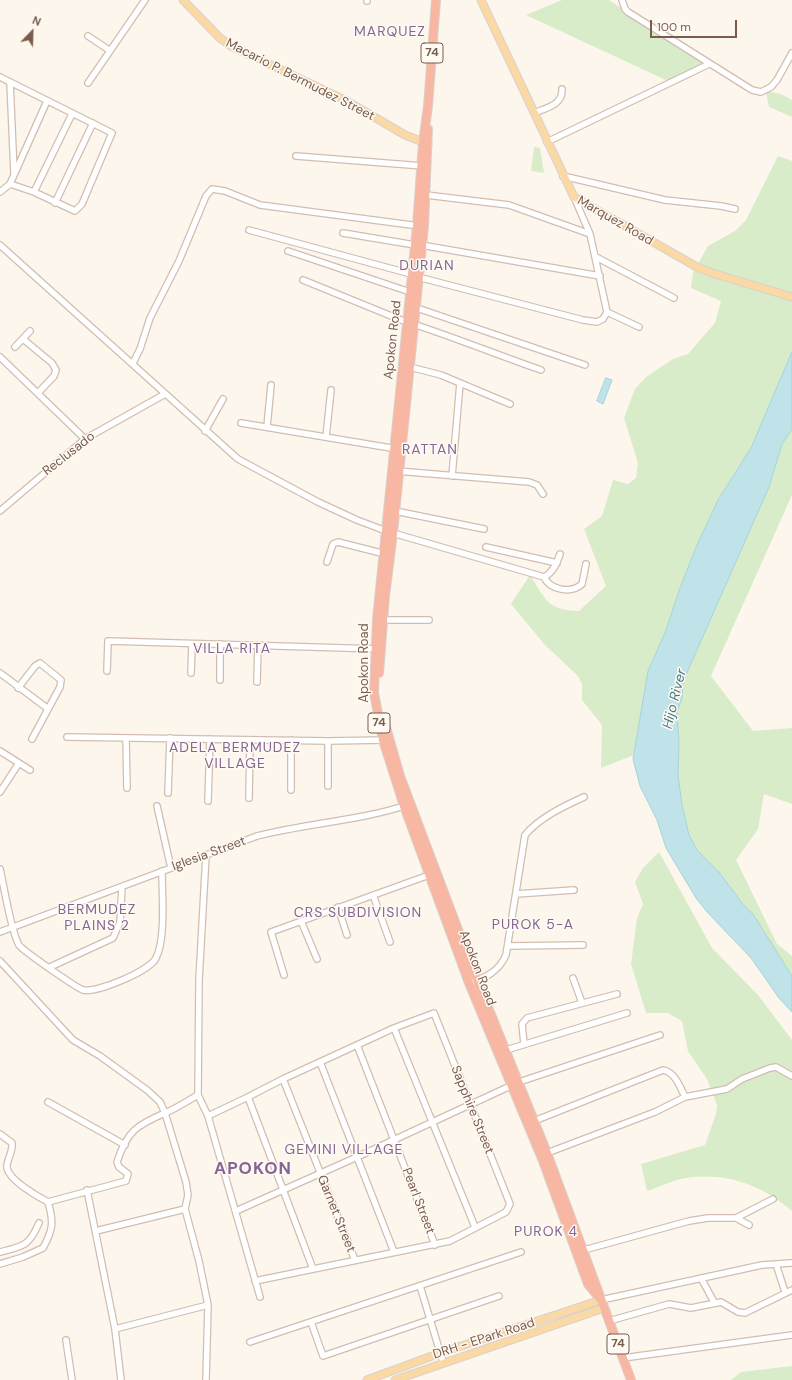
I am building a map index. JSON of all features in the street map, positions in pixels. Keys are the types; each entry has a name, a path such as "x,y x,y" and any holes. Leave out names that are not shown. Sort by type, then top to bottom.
{"highway":[{"name":"Apokon Road","path":"390,532 409,323 410,292 414,275 420,226 436,0"},
{"name":"Apokon Road","path":"420,226 426,195 424,166"},
{"name":"Apokon Road","path":"409,323 414,307 414,275"},
{"name":"Apokon Road","path":"395,471 395,511 386,555 378,648 379,692 386,740 498,1053 516,1083 534,1121 596,1281 602,1304 631,1380"},
{"name":"Apokon Road","path":"378,648 383,620 386,555"},
{"name":"Apokon Road","path":"473,982 506,1050 516,1083 588,1284 602,1304"}],"main road":[{"name":"Macario P. Bermudez Street","path":"183,0 220,38 231,46 345,100 405,135 426,143"},
{"name":"Marquez Road","path":"481,0 574,197 697,267 712,273 792,297"},
{"name":"DRH - EPark Road","path":"368,1380 440,1353 602,1304"},
{"name":"DRH - EPark Road","path":"395,1380 602,1304"}],"street":[{"path":"88,83 144,0"},
{"path":"622,0 625,9 628,12 752,90 761,92 771,87 777,80 792,53"},
{"path":"88,36 109,50"},
{"path":"547,142 709,64"},
{"path":"0,77 112,133 82,204 75,211 34,192 10,184"},
{"path":"10,82 15,176"},
{"path":"534,113 558,102 562,94 562,89"},
{"path":"0,192 10,184 15,176 47,101"},
{"path":"34,192 72,114"},
{"path":"55,203 93,123"},
{"path":"296,156 424,166"},
{"path":"563,176 666,200 721,206 735,210"},
{"path":"133,363 140,349 150,318 179,261 206,196 212,189 224,191 260,205 420,226"},
{"path":"426,195 509,205 590,234"},
{"path":"249,230 583,320 597,322 603,319 607,312 590,234 574,197"},
{"path":"343,233 600,276"},
{"path":"0,245 133,363 205,431 243,462 339,512 390,532 544,576 548,575 557,563 560,554"},
{"path":"288,251 410,292"},
{"path":"596,257 674,298"},
{"path":"303,280 409,323 459,339 480,349 540,370"},
{"path":"414,307 585,365"},
{"path":"607,312 639,327"},
{"path":"15,347 30,331"},
{"path":"23,339 52,363 56,370 54,376 38,393"},
{"path":"0,357 85,439"},
{"path":"0,367 5,362"},
{"path":"405,366 441,375 510,404"},
{"path":"452,476 460,383"},
{"path":"267,427 271,385"},
{"path":"326,437 331,390"},
{"name":"Reclusado","path":"0,511 85,439 165,394"},
{"path":"205,431 222,399"},
{"path":"241,423 397,449"},
{"path":"395,471 529,482 537,486 543,494"},
{"path":"395,511 484,529"},
{"path":"327,562 333,544 338,542 386,555"},
{"path":"486,547 557,563"},
{"path":"544,576 548,583 558,588 573,589 582,584 586,564"},
{"path":"383,620 429,620"},
{"path":"107,671 108,641 378,648"},
{"path":"191,673 192,644"},
{"path":"220,644 220,680"},
{"path":"257,682 258,646"},
{"path":"18,688 37,664 43,665 54,673 59,677 61,683 32,739"},
{"path":"0,673 18,688 47,708"},
{"path":"67,737 328,741 386,740"},
{"path":"126,738 127,788"},
{"path":"168,793 170,738"},
{"path":"208,801 210,739"},
{"path":"249,798 250,740"},
{"path":"290,790 291,740"},
{"path":"328,741 328,786"},
{"path":"0,751 30,770"},
{"path":"0,792 19,763"},
{"path":"473,982 494,972 500,966 508,946 525,835 558,810 584,796"},
{"name":"Iglesia Street","path":"0,932 162,871 275,831 363,816 408,805"},
{"path":"157,806 171,868"},
{"path":"206,855 199,980 198,1095 208,1116 260,1297"},
{"path":"0,869 16,939 22,949 50,967 77,988 92,990 148,968 153,964 159,953 161,942 162,871"},
{"path":"284,975 271,932 434,873"},
{"path":"50,967 113,938 120,922 122,887"},
{"path":"516,894 574,890"},
{"path":"373,895 390,942"},
{"path":"338,907 347,935"},
{"path":"301,921 317,960"},
{"path":"508,946 583,945"},
{"path":"0,961 73,1040 100,1056 147,1090 160,1102 165,1113 187,1186 188,1195 185,1209 199,1261 208,1305 206,1380"},
{"path":"573,978 582,1003"},
{"path":"524,1044 522,1024 524,1019 617,994"},
{"name":"Sapphire Street","path":"394,1028 434,1013 510,1204 509,1208 504,1213 475,1227"},
{"path":"498,1053 627,1013"},
{"path":"208,1116 283,1078 394,1028 475,1227 458,1238 435,1245 255,1281"},
{"path":"236,1211 357,1158 516,1083 660,1035"},
{"name":"Pearl Street","path":"357,1045 435,1245"},
{"path":"320,1062 394,1252"},
{"path":"547,1154 655,1112 685,1097 727,1089 742,1078 770,1068 776,1067 792,1076"},
{"path":"534,1121 663,1070 667,1071 675,1078 685,1097"},
{"name":"Garnet Street","path":"283,1078 355,1260"},
{"path":"48,1202 87,1190 123,1182 128,1179 128,1174 117,1165 119,1156 137,1127 152,1117 165,1113 198,1095"},
{"path":"248,1097 314,1269"},
{"path":"48,1102 125,1145"},
{"path":"0,1134 12,1143 7,1167 10,1174 33,1194 48,1202 53,1218 52,1225 43,1248 23,1257 0,1264"},
{"path":"87,1190 115,1329 121,1380"},
{"path":"584,1250 689,1221 708,1218 736,1218 773,1199"},
{"path":"96,1231 185,1209"},
{"path":"736,1218 749,1225"},
{"path":"0,1252 28,1243 32,1239 39,1223"},
{"path":"250,1342 521,1252"},
{"path":"602,1304 701,1278 776,1264 790,1263"},
{"path":"776,1264 783,1281 785,1292"},
{"path":"701,1278 714,1302"},
{"path":"420,1286 443,1362"},
{"path":"609,1321 664,1305 673,1304 690,1308 714,1302 721,1302 738,1312 745,1313 785,1292 792,1290"},
{"path":"311,1322 323,1356 499,1296"},
{"path":"115,1329 208,1305"},
{"path":"623,1358 792,1335"},
{"path":"66,1340 72,1380"}],"green space":[{"path":"562,0 609,0 703,63 668,81 526,15"},
{"path":"766,91 781,94 792,100 792,117 769,107"},
{"path":"534,147 540,148 544,173 531,171"},
{"path":"778,156 792,161 792,352 751,448 718,500 697,545 680,588 665,633 648,671 634,755 601,768 602,725 582,700 582,684 578,676 545,645 511,604 530,575 548,602 554,606 568,610 579,611 606,586 584,529 602,516 613,480 628,484 636,478 638,463 624,418 635,389 646,377 673,359 688,354 715,323 721,301 691,288 693,273 708,246 735,231 746,220"},
{"path":"792,429 792,495 711,676 753,731 792,728 792,804 764,794 758,829 736,860 777,944 792,956 792,976 753,914 742,903 719,872 697,850 689,835 682,805 678,775 679,743 677,712 682,698 683,683 689,668 769,487 782,444"},
{"path":"659,852 712,948 758,995 792,1040 792,1211 768,1194 743,1182 715,1177 681,1179 647,1191 641,1164 705,1145 716,1114 717,1105 707,1079 688,1051 682,1021 668,1013 646,1013 631,964 637,918 643,904 635,882 643,868"},
{"path":"792,1366 792,1380 731,1380 741,1372"}],"water":[{"name":"Hijo River","path":"792,352 792,429 782,444 769,487 689,668 683,683 682,698 677,712 679,743 678,775 682,805 689,835 697,850 719,872 742,903 753,914 792,976 792,1012 779,998 751,958 708,913 696,898 666,848 657,820 640,786 633,759 648,671 665,633 680,588 697,545 718,500 751,448"},
{"path":"606,378 612,380 603,404 597,401"}],"district":[{"name":"MARQUEZ","path":"390,32"},
{"name":"DURIAN","path":"427,266"},
{"name":"RATTAN","path":"430,450"},
{"name":"VILLA RITA","path":"232,649"},
{"name":"ADELA BERMUDEZ VILLAGE","path":"235,756"},
{"name":"CRS SUBDIVISION","path":"358,913"},
{"name":"BERMUDEZ PLAINS 2","path":"97,918"},
{"name":"PUROK 5-A","path":"533,925"},
{"name":"GEMINI VILLAGE","path":"344,1150"},
{"name":"APOKON","path":"253,1170"},
{"name":"PUROK 4","path":"546,1232"}]}
